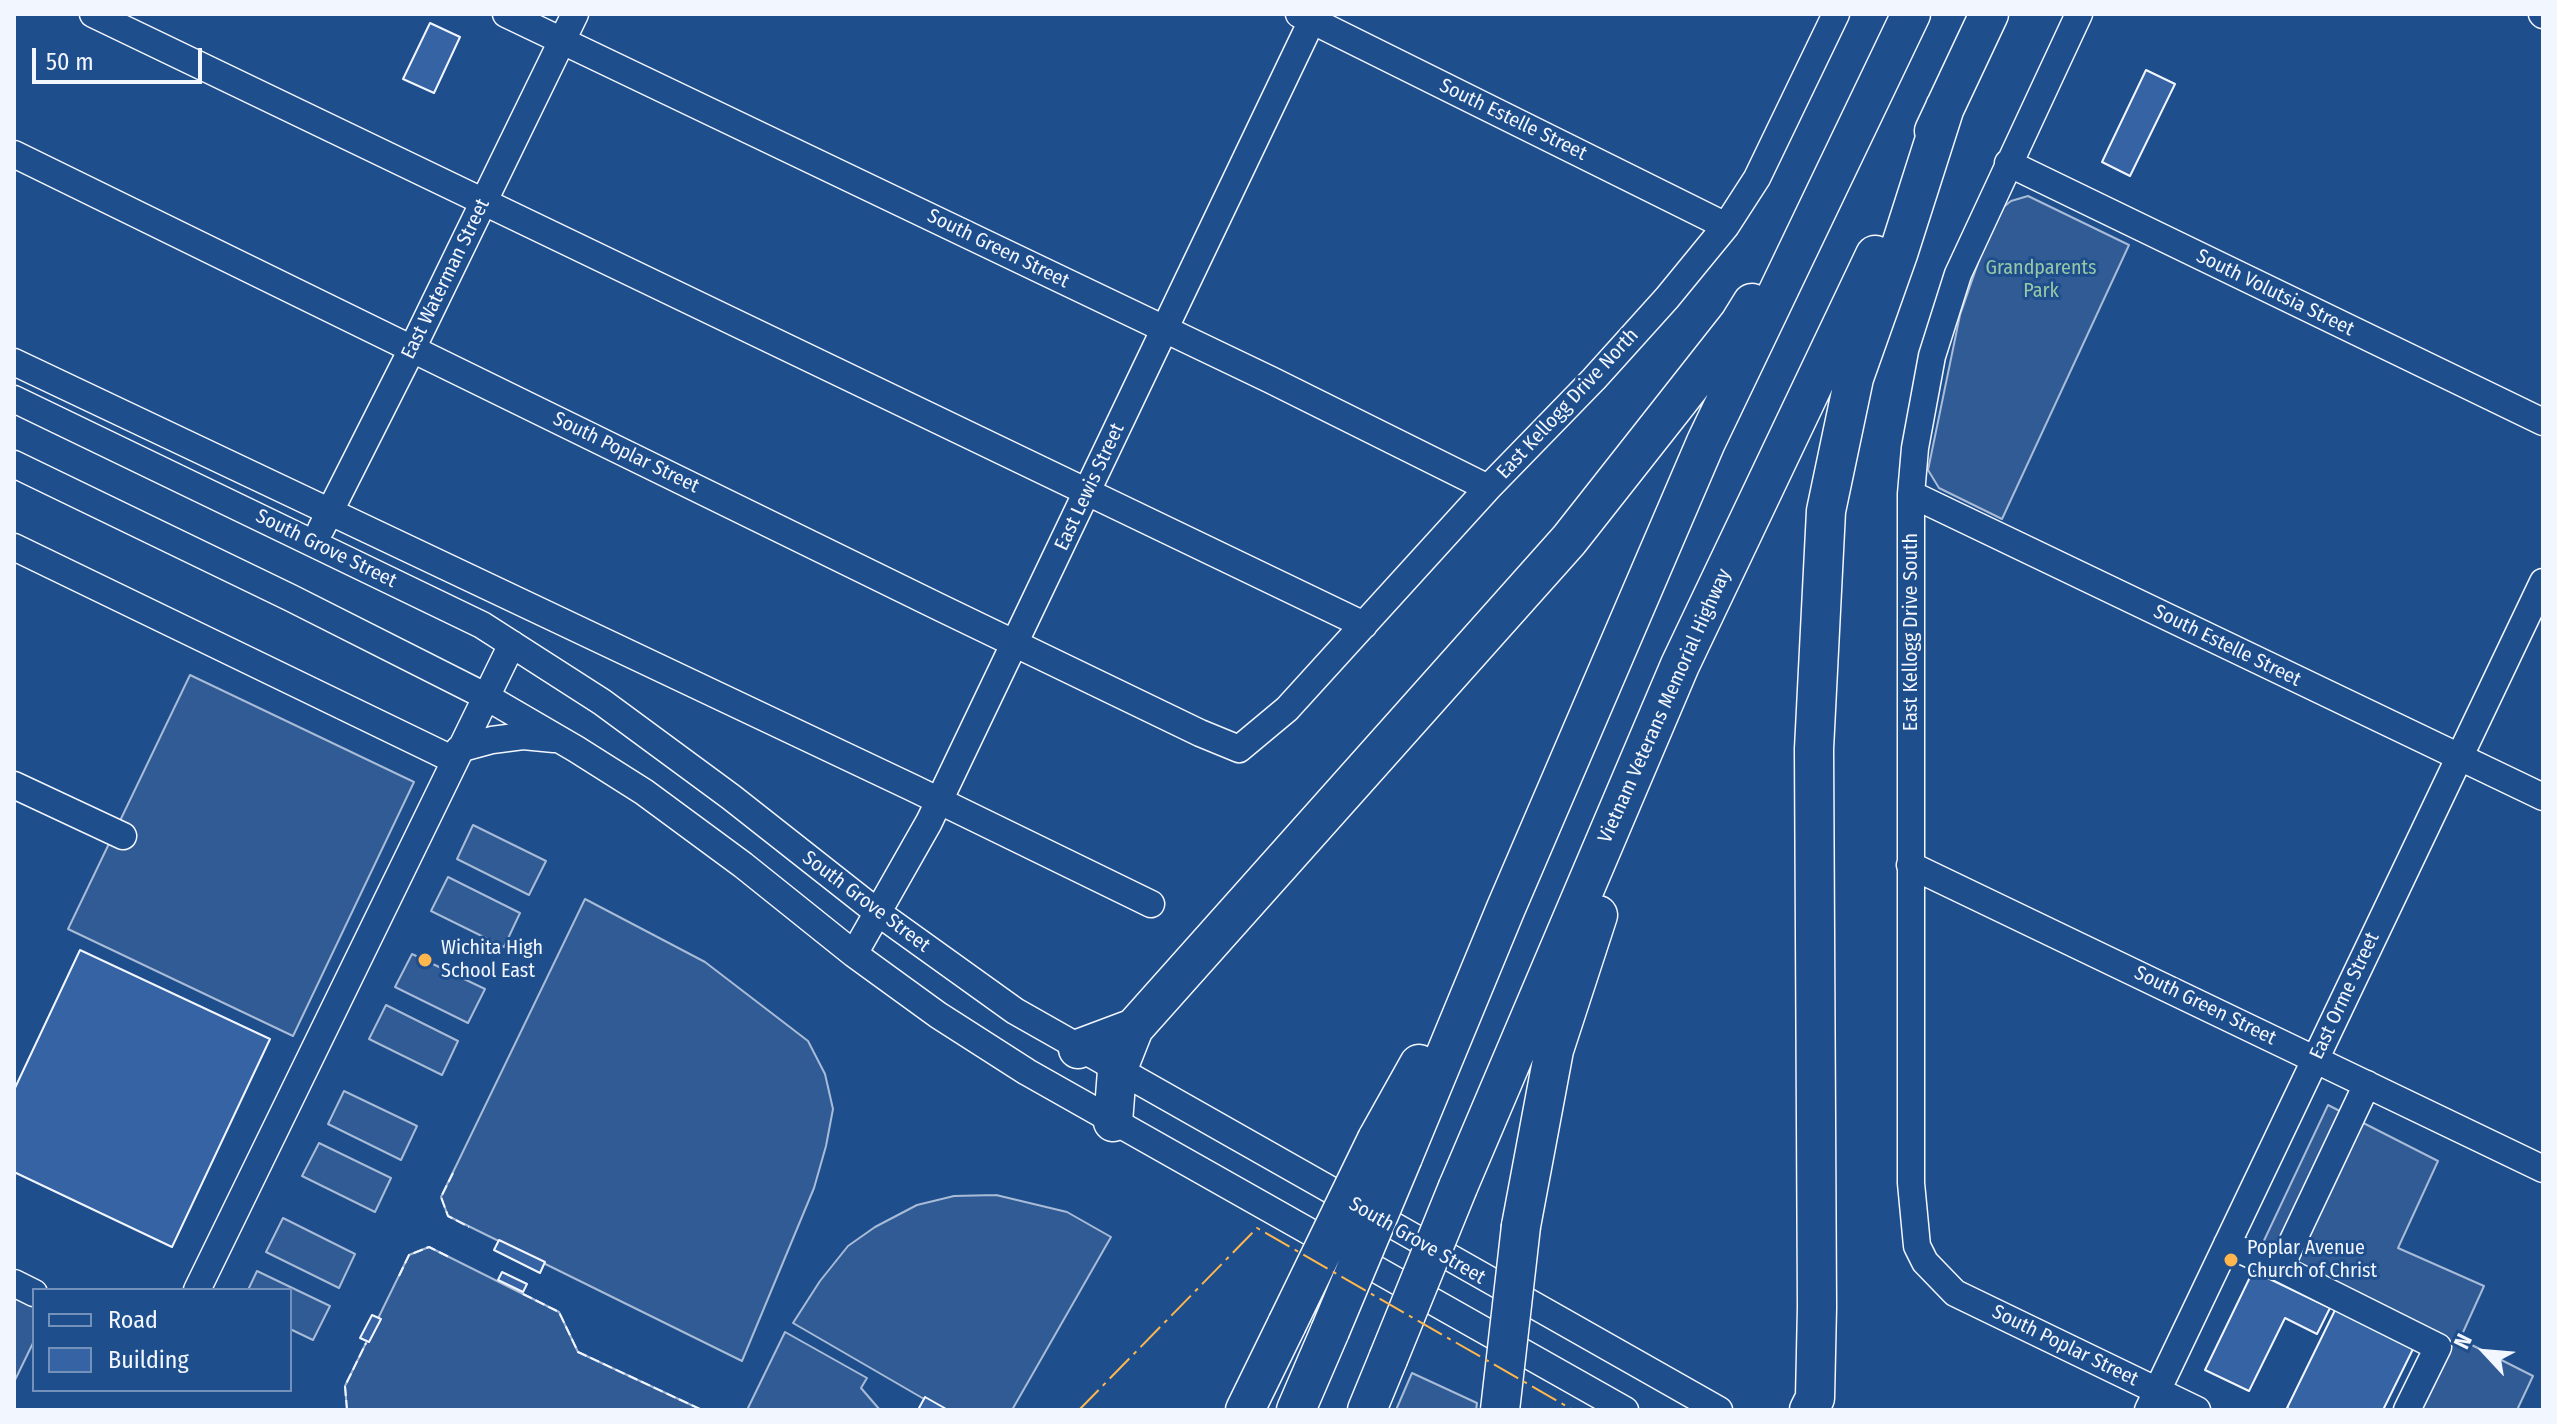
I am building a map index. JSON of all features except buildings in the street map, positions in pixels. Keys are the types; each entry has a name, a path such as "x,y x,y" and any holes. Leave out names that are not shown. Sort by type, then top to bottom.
{"highway":[{"path":"1245,1410 1287,1324 1390,1148 1506,908 1706,442 1911,14"},
{"name":"Vietnam Veterans Memorial Highway","path":"1367,1410 1458,1187 1680,665 1989,14"},
{"path":"1814,1406 1817,1291 1814,749 1826,511 1854,378 1945,107"},
{"path":"1113,1122 1117,1071 1134,1028 1569,540 1739,324 1842,158"},
{"path":"1500,1410 1521,1226 1554,1050 1680,665"},
{"path":"1078,1049 1134,1028"},
{"path":"1296,1410 1330,1331 1390,1148"}],"street":[{"path":"93,14 1364,625"},
{"name":"South Green Street","path":"506,14 1165,329 1488,488"},
{"name":"East Waterman Street","path":"314,543 575,14"},
{"name":"East Kellogg Drive North","path":"1239,749 1287,709 1488,488 1594,379 1726,226 1757,178 1836,14"},
{"name":"East Kellogg Drive South","path":"1938,1275 1925,1262 1917,1246 1911,1183 1911,494 1922,406 1944,312 2008,163 2079,14"},
{"name":"South Estelle Street","path":"1309,16 1726,226"},
{"name":"East Lewis Street","path":"854,954 939,801 1165,329 1309,16"},
{"name":"South Poplar Street","path":"14,154 1200,733 1239,749"},
{"name":"South Volutsia Street","path":"2008,163 2543,422"},
{"path":"14,362 1151,904"},
{"name":"South Grove Street","path":"14,399 482,625 602,702 667,749 877,912 1015,1011 1719,1410"},
{"path":"14,464 291,598 485,696 559,739 656,801 938,1015 1113,1122 1625,1410"},
{"name":"South Estelle Street","path":"1911,494 2543,797"},
{"path":"14,547 457,754 492,740 523,736 559,739"},
{"name":"East Orme Street","path":"2152,1400 2543,582"},
{"path":"198,1288 512,644"},
{"path":"14,785 123,836"},
{"name":"South Green Street","path":"1910,865 2543,1169"},
{"path":"2280,1268 2367,1084"},
{"path":"2227,1244 2438,1347 2407,1410"},
{"name":"South Poplar Street","path":"1938,1275 1955,1293 2152,1400 2197,1410"},
{"path":"14,1283 32,1292"}],"shaded area":[{"name":"Grandparents Park","path":"2028,196 2129,245 2002,519 1939,488 1928,470 1960,315 1985,243 1996,213 2011,201"},
{"path":"190,675 414,782 293,1036 68,929"},
{"path":"473,825 546,861 529,895 457,859"},
{"path":"448,877 520,913 504,947 431,911"},
{"path":"585,899 705,962 808,1041 825,1074 833,1109 814,1188 742,1361 448,1216 441,1197"},
{"path":"412,954 485,989 468,1023 395,987"},
{"path":"386,1005 458,1041 442,1075 369,1039"},
{"path":"344,1091 417,1126 401,1160 328,1124"},
{"path":"2328,1105 2438,1161 2398,1248 2484,1286 2460,1339 2533,1376 2517,1410 2396,1410 2425,1347 2252,1266"},
{"path":"319,1143 391,1178 375,1212 302,1176"},
{"path":"996,1195 1067,1212 1111,1237 1012,1410 943,1410 793,1323 820,1281 848,1246 875,1227 917,1205 954,1196"},
{"path":"283,1218 355,1254 339,1288 266,1252"},
{"path":"429,1247 559,1312 578,1352 702,1410 347,1410 345,1386 409,1255"},
{"path":"257,1271 330,1306 313,1340 292,1330 292,1288 249,1288"},
{"path":"14,1295 32,1304 32,1345 14,1382"},
{"path":"785,1332 867,1378 861,1388 880,1410 747,1410"},
{"path":"1412,1373 1477,1403 1476,1410 1396,1410"}],"fence":[{"path":"453,1173 441,1197 448,1216 469,1227"},
{"path":"399,1276 409,1255 429,1247 451,1258"},
{"path":"523,1294 559,1312 578,1352 702,1410"},
{"path":"347,1410 345,1386 366,1343"}],"power":[{"path":"1079,1410 1257,1228 1573,1410"}],"place":[{"name":"Wichita High School East","path":"425,960"},
{"name":"Poplar Avenue Church of Christ","path":"2231,1260"}]}
